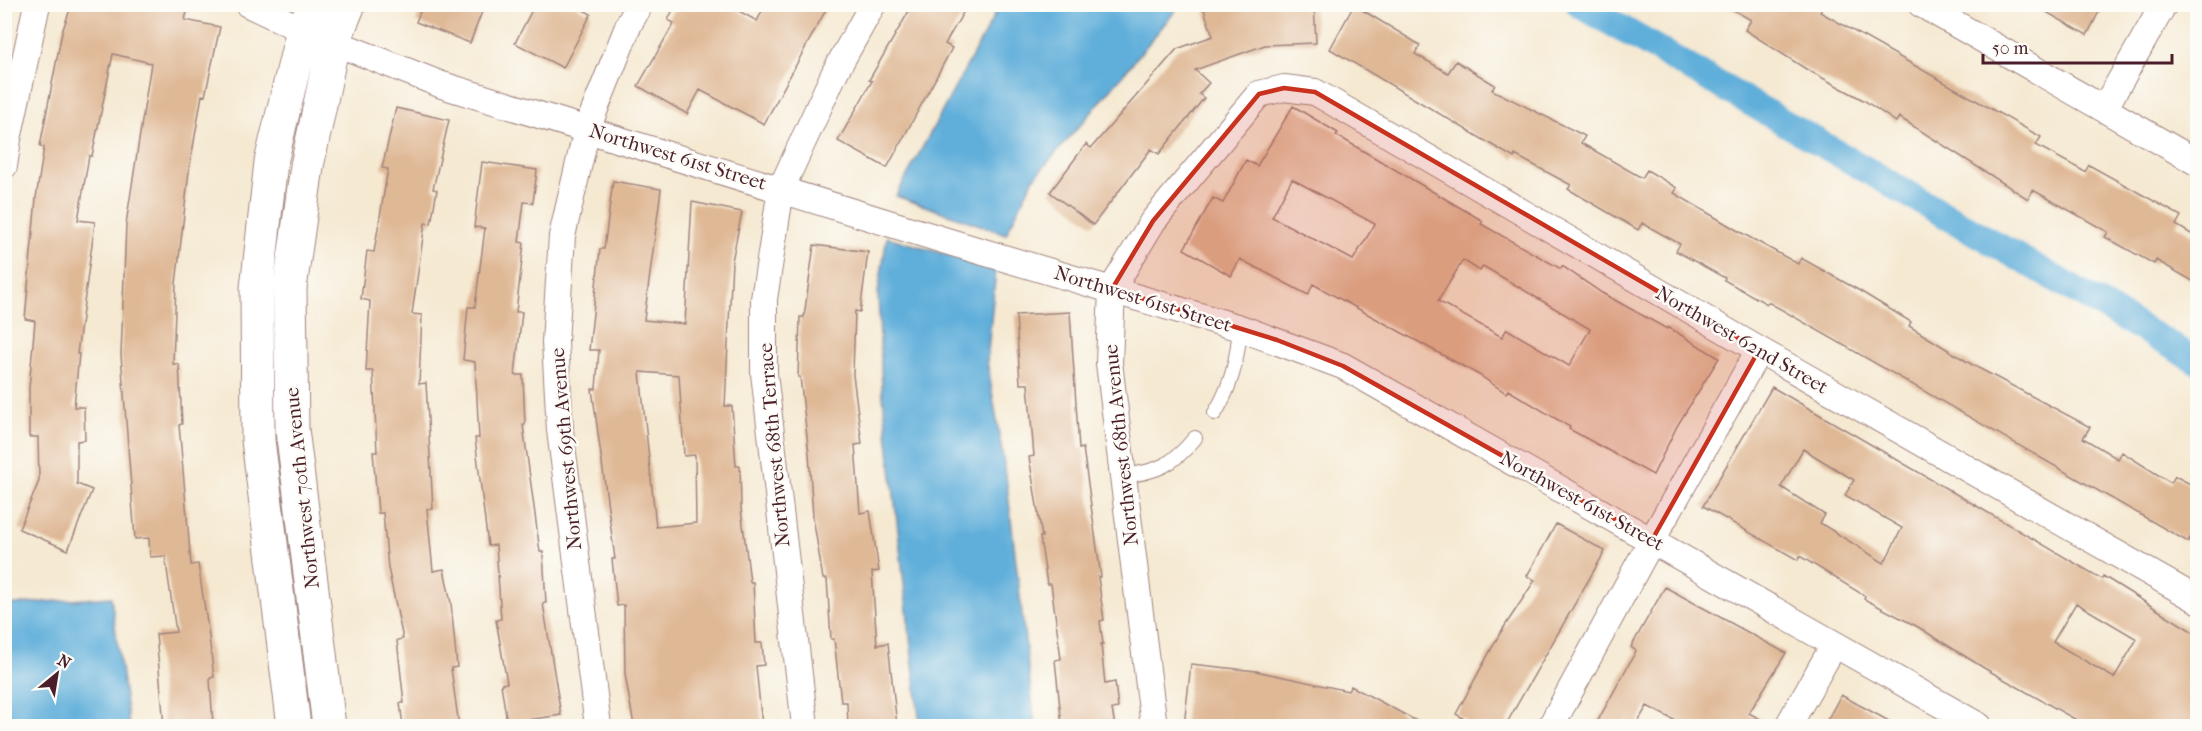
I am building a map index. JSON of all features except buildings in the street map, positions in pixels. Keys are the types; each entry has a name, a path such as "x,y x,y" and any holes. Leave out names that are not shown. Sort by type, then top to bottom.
{"street":[{"path":"4,166 37,4"},
{"name":"Northwest 61st Street","path":"248,4 308,17 333,43 442,85 953,243 1240,328 1343,366 1979,726"},
{"name":"Northwest 70th Avenue","path":"329,726 292,429 290,288 307,166 333,43 349,4"},
{"name":"Northwest 69th Avenue","path":"598,726 560,430 555,342 562,236 586,129 639,4"},
{"name":"Northwest 68th Terrace","path":"805,726 764,373 765,300 782,189 835,72 873,4"},
{"path":"1921,4 2198,163"},
{"path":"2104,109 2164,4"},
{"name":"Northwest 70th Avenue","path":"294,726 258,440 257,288 271,162 308,17"},
{"name":"Northwest 68th Avenue","path":"1154,726 1109,363 1112,289 1153,221 1259,94 1284,88"},
{"name":"Northwest 62nd Street","path":"1284,88 1315,92 1759,350 2198,600"},
{"path":"1551,726 1759,350"},
{"path":"1788,726 1834,645"}],"lane":[{"path":"1215,413 1226,395 1235,372 1240,328"},
{"path":"1123,476 1161,468 1180,457 1195,438"}],"highlighted area":[{"path":"1284,88 1315,92 1759,350 1652,540 1343,366 1277,340 1112,289 1153,221 1259,94"}],"water":[{"path":"1000,5 1180,5 1034,178 1006,234 896,196"},
{"path":"887,237 996,269 987,361 1006,476 1035,726 920,726 882,388 878,293"},
{"path":"111,597 129,726 5,726 5,605"}],"waterway":[{"path":"1579,4 2198,361"}]}
